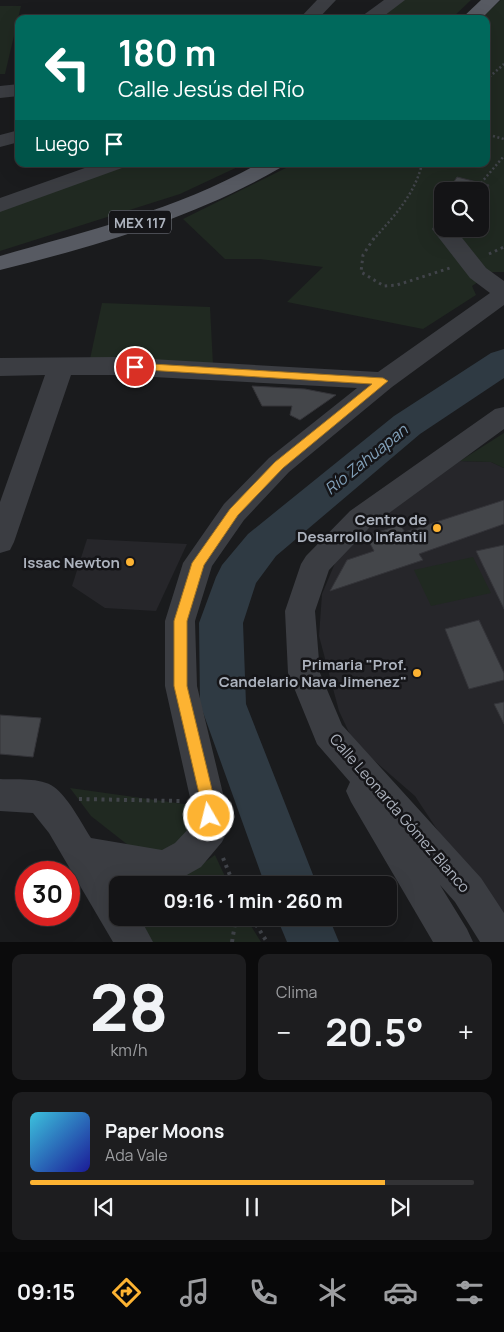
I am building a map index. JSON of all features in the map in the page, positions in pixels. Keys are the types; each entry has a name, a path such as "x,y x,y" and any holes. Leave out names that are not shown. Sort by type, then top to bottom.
{"main road":[{"path":"474,15 491,0"},
{"name":"MEX 117","path":"0,263 158,217 206,197 267,167"}],"street":[{"path":"312,15 329,0 334,9 333,15"},
{"path":"373,15 396,0"},
{"path":"0,92 15,90"},
{"path":"0,141 15,137"},
{"path":"0,205 107,167"},
{"path":"80,853 165,868 188,855 210,830 208,802 181,686 180,621 198,563 234,512 279,465 383,381 504,293 478,273 450,237"},
{"path":"0,367 116,366 383,381"},
{"path":"0,542 10,485 61,367"},
{"name":"Calle Leonarda Gómez Blanco","path":"501,942 468,890 329,734 304,673 300,611 316,564 360,519 504,416"},
{"path":"329,734 454,942"},
{"path":"0,795 42,798 61,822 109,901"},
{"path":"124,926 134,942"}],"path":[{"path":"490,76 504,64"},
{"path":"493,136 504,139"},
{"path":"483,182 504,156"},
{"path":"421,167 401,209 366,249 359,264 361,272 384,286 397,285 468,262"},
{"path":"42,798 208,802"},
{"path":"232,942 235,926"},
{"path":"257,926 267,942"}],"shaded area":[{"path":"397,0 471,0 455,15 377,15"},
{"path":"501,0 504,0 504,272 493,272 472,286 476,295 423,329 287,302 323,267 260,259 225,259 183,219 288,167 490,167 490,15 484,15"},
{"path":"0,6 21,6 19,15 15,15 15,32 5,74 0,74"},
{"path":"117,167 238,167 180,194 0,251 0,209"},
{"path":"102,303 210,307 213,365 90,359"},
{"path":"504,433 504,468 491,462 460,461"},
{"name":"Primaria \"Prof. Candelario Nava Jimenez\"","path":"460,461 491,462 504,468 504,931 415,796 354,743 339,711 319,636 322,594 338,556 376,522"},
{"name":"Issac Newton","path":"87,539 187,544 156,611 105,608 72,586"},
{"path":"473,557 491,593 431,606 414,570"},
{"path":"70,788 191,805 198,826 185,847 142,856 91,816"},
{"path":"215,855 225,876 177,876 199,866"},
{"path":"132,926 251,926 261,942 143,942"}],"building":[{"path":"457,177 477,182 454,182"},
{"path":"252,386 305,389 336,395 300,420 290,415 292,406 262,406"},
{"path":"504,500 504,524 419,554 423,560 330,591 347,560 374,551 366,536 400,525 405,532"},
{"path":"504,545 504,609 476,551"},
{"path":"479,620 504,673 504,680 469,689 445,629"},
{"path":"504,702 504,724 494,704"},
{"path":"0,715 41,718 33,757 0,754"}],"waterway":[{"name":"Río Zahuapan","path":"288,876 223,704 221,623 237,577 262,545 407,425 504,361"},
{"name":"Río Zahuapan","path":"306,926 313,942"}],"place":[{"name":"Centro de Desarrollo Infantil","path":"437,528"},
{"name":"Issac Newton","path":"130,562"},
{"name":"Primaria \"Prof. Candelario Nava Jimenez\"","path":"417,673"}],"route":[{"path":"135,367 383,381 279,465 234,512 198,563 180,621 181,686 208,802 209,816"}]}
